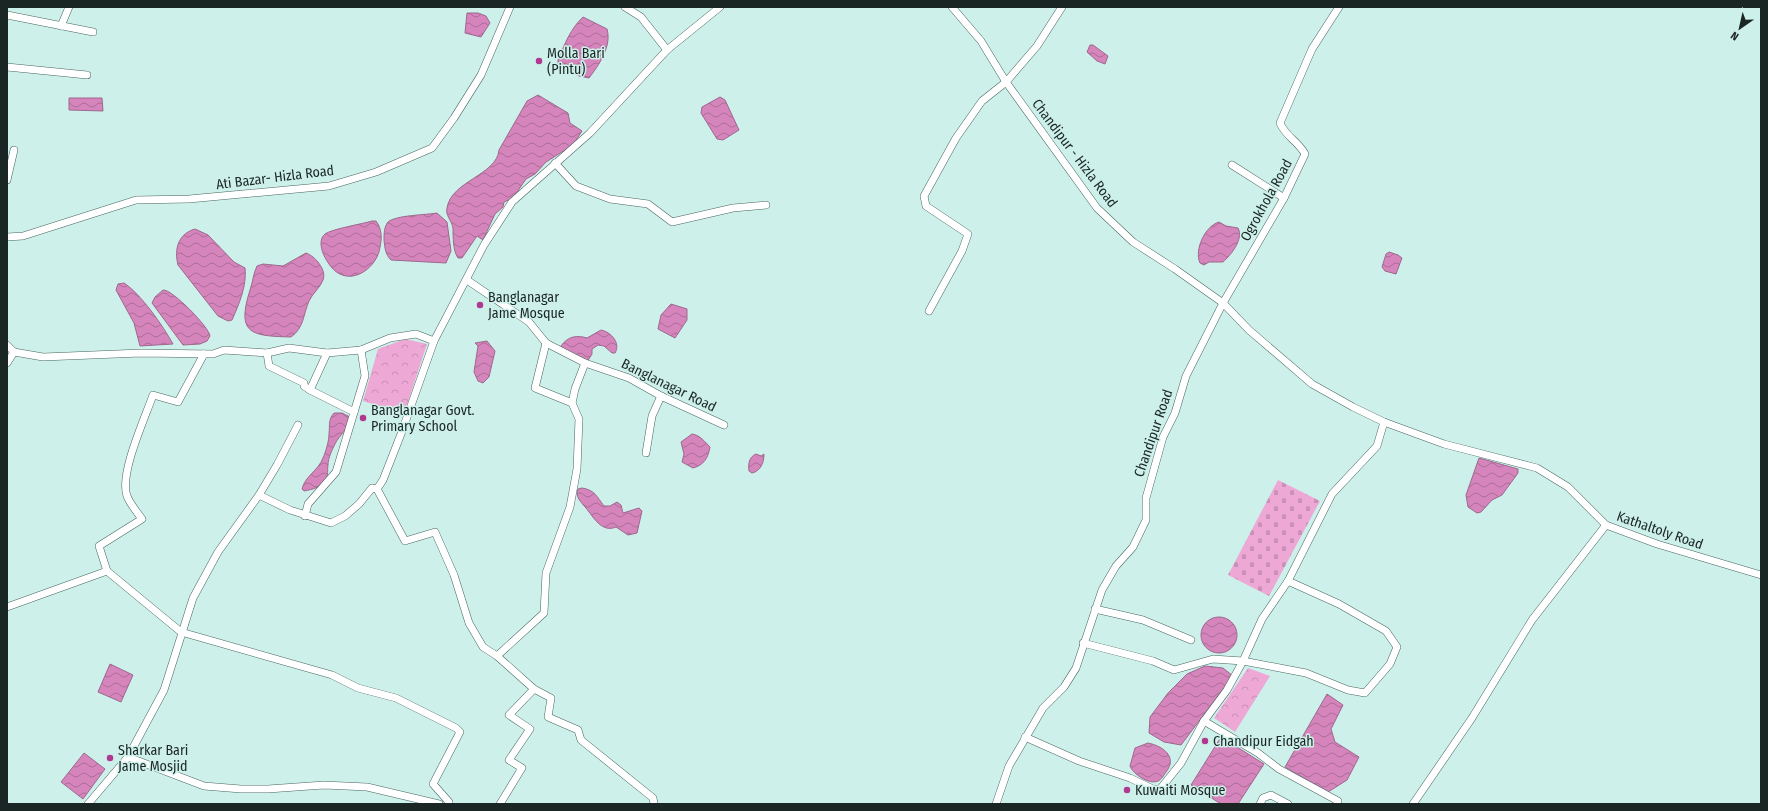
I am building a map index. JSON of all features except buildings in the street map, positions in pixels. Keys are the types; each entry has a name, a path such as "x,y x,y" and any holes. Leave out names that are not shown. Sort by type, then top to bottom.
{"street":[{"path":"61,26 69,7"},
{"name":"Ati Bazar- Hizla Road","path":"7,237 24,236 136,200 189,199 329,186 376,172 432,148 454,118 481,75 510,7"},
{"path":"625,7 641,17 667,50"},
{"path":"377,489 383,480 399,440 434,341 484,245 512,202 590,133 667,50 720,7"},
{"name":"Chandipur - Hizla Road","path":"952,7 981,41 1006,82 1097,208 1133,242 1176,268 1223,303 1249,330 1312,384 1353,407 1384,422"},
{"path":"929,311 962,251 968,234 926,206 924,196 956,138 982,101 1006,82 1037,46 1052,26 1062,7"},
{"name":"Ogrokhola Road","path":"1223,303 1284,198 1305,154 1300,146 1284,132 1280,123 1312,49 1339,7"},
{"path":"7,15 93,32"},
{"path":"7,67 87,75"},
{"path":"7,180 14,150"},
{"path":"555,163 576,186 610,199 648,204 672,222 733,208 766,206"},
{"path":"1232,166 1284,198"},
{"name":"Banglanagar Road","path":"467,280 529,322 546,342 585,363 629,378 661,396 724,426"},
{"name":"Chandipur Road","path":"996,804 1009,766 1025,737 1043,708 1064,687 1076,668 1083,643 1102,590 1116,566 1133,547 1146,520 1146,498 1163,437 1175,413 1186,376 1223,303"},
{"path":"7,345 14,352 42,357 141,353 213,354 224,350 268,353 289,348 327,353 361,350 390,338 416,334 434,341"},
{"path":"546,342 535,388 572,403"},
{"path":"305,516 308,504 336,472 366,376 361,350"},
{"path":"7,364 14,352"},
{"path":"268,353 269,366 304,383 304,386 310,390 354,412"},
{"path":"310,390 327,353"},
{"path":"204,354 178,402 153,395 136,441 125,483 127,496 142,519 99,546 107,571 181,632 332,676 358,688 396,698 456,728 460,732 433,784 449,802 448,804"},
{"path":"497,656 544,613 546,573 570,507 577,469 579,420 572,403 575,389 585,363"},
{"path":"646,453 652,416 661,396"},
{"path":"1025,737 1079,760 1130,778 1155,790 1160,788 1181,762 1204,721 1227,690 1243,661 1262,619 1288,581 1332,494 1377,446 1384,422"},
{"name":"Kathaltoly Road","path":"1384,422 1444,444 1537,468 1568,487 1606,525 1657,544 1761,575"},
{"path":"88,804 128,757 164,690 181,632 194,598 218,552 259,495 277,465 298,424"},
{"path":"259,495 305,516 331,523 345,516 359,504 372,488 377,489"},
{"path":"377,489 405,541 435,532 454,575 469,623 483,647 497,656 534,688 551,698 548,717 578,730 581,740 653,798 654,804"},
{"path":"1413,804 1472,718 1532,620 1606,525"},
{"path":"7,607 107,571"},
{"path":"1083,643 1153,661 1174,670 1213,659 1243,661 1306,673 1348,690 1365,693 1390,664 1397,646 1386,631 1339,604 1288,581"},
{"path":"1095,609 1143,620 1191,640"},
{"path":"500,804 522,768 509,760 530,729 508,715 534,688"},
{"path":"1204,721 1258,753 1279,769 1338,801 1337,804"},
{"path":"128,757 204,786 255,789 324,785 367,787 439,804"},
{"path":"1260,804 1264,798 1270,795 1288,804"}],"green space":[{"path":"405,339 427,344 404,414 363,401 378,349"},
{"path":"1278,480 1320,501 1269,596 1228,575"},
{"path":"1248,668 1270,676 1235,732 1214,718"}],"water":[{"path":"467,13 478,13 486,16 490,23 481,37 465,33"},
{"path":"583,17 607,29 608,35 608,42 604,55 589,78 579,76 558,64 558,60 568,37"},
{"path":"1090,45 1093,45 1108,56 1105,64 1097,61 1087,52"},
{"path":"538,95 568,113 570,123 582,131 573,145 546,162 535,174 526,179 513,198 504,202 503,207 495,214 483,240 477,236 462,258 458,258 454,248 453,228 447,213 450,199 465,184 491,166 527,101"},
{"path":"720,97 725,100 739,130 723,140 717,139 701,113 702,107"},
{"path":"69,98 102,98 103,111 69,110"},
{"path":"437,213 447,222 451,251 446,263 391,260 389,258 386,253 384,240 385,228 388,222 397,218"},
{"path":"376,221 381,234 380,247 375,260 371,266 359,274 345,276 338,273 330,266 324,255 321,243 322,238 325,234 334,230"},
{"path":"1219,222 1226,226 1238,228 1238,242 1230,255 1223,262 1209,262 1204,265 1200,263 1198,252 1202,239 1209,228"},
{"path":"195,229 208,235 234,262 245,268 244,288 232,320 228,321 218,316 178,265 177,248 181,238 189,231"},
{"path":"1389,252 1402,258 1396,274 1385,271 1382,267 1386,254"},
{"path":"306,253 316,260 322,268 324,276 322,283 309,301 303,321 298,330 291,337 266,335 250,330 246,324 246,305 257,266 263,264 283,266"},
{"path":"124,283 144,302 164,328 173,344 140,346 134,323 116,290 118,284"},
{"path":"163,290 168,291 182,302 204,325 210,336 207,341 200,344 183,345 152,303 155,297"},
{"path":"671,304 687,309 687,320 675,338 658,329 661,315"},
{"path":"601,330 605,331 614,338 617,345 615,353 612,353 604,346 598,345 592,349 592,354 587,362 561,346 570,338 587,338"},
{"path":"487,341 495,351 489,377 483,383 478,381 474,372 478,346 475,343"},
{"path":"334,413 342,413 348,416 348,424 330,454 327,474 323,483 313,489 304,491 302,489 306,480 321,463 327,446 330,420"},
{"path":"692,434 700,437 710,447 703,463 693,468 682,462 684,454 681,442"},
{"path":"756,454 761,456 764,454 763,460 760,468 752,473 749,471 749,463 750,459"},
{"path":"1479,458 1518,469 1518,473 1502,495 1492,500 1481,512 1477,513 1468,507 1466,495"},
{"path":"582,488 593,492 604,506 610,506 617,502 621,505 623,513 639,508 642,511 637,533 628,535 616,527 607,528 599,524 578,497 578,489"},
{"path":"1223,617 1232,622 1236,628 1236,642 1232,648 1223,653 1215,653 1206,648 1202,642 1201,631 1206,622 1212,618"},
{"path":"110,664 133,675 121,702 98,692"},
{"path":"1205,666 1223,668 1233,676 1181,745 1164,742 1149,733 1150,717 1168,693 1187,674"},
{"path":"1327,694 1343,705 1331,729 1335,742 1359,757 1347,780 1328,792 1285,767"},
{"path":"1221,737 1264,764 1238,804 1221,804 1191,785"},
{"path":"1148,743 1159,747 1170,757 1169,767 1159,780 1154,782 1142,778 1134,772 1130,766 1135,748"},
{"path":"84,753 105,769 83,799 61,782"}],"place":[{"name":"Molla Bari (Pintu)","path":"539,61"},
{"name":"Banglanagar Jame Mosque","path":"480,305"},
{"name":"Banglanagar Govt. Primary School","path":"363,418"},
{"name":"Chandipur Eidgah","path":"1205,741"},
{"name":"Sharkar Bari Jame Mosjid","path":"110,758"},
{"name":"Kuwaiti Mosque","path":"1127,790"}]}
